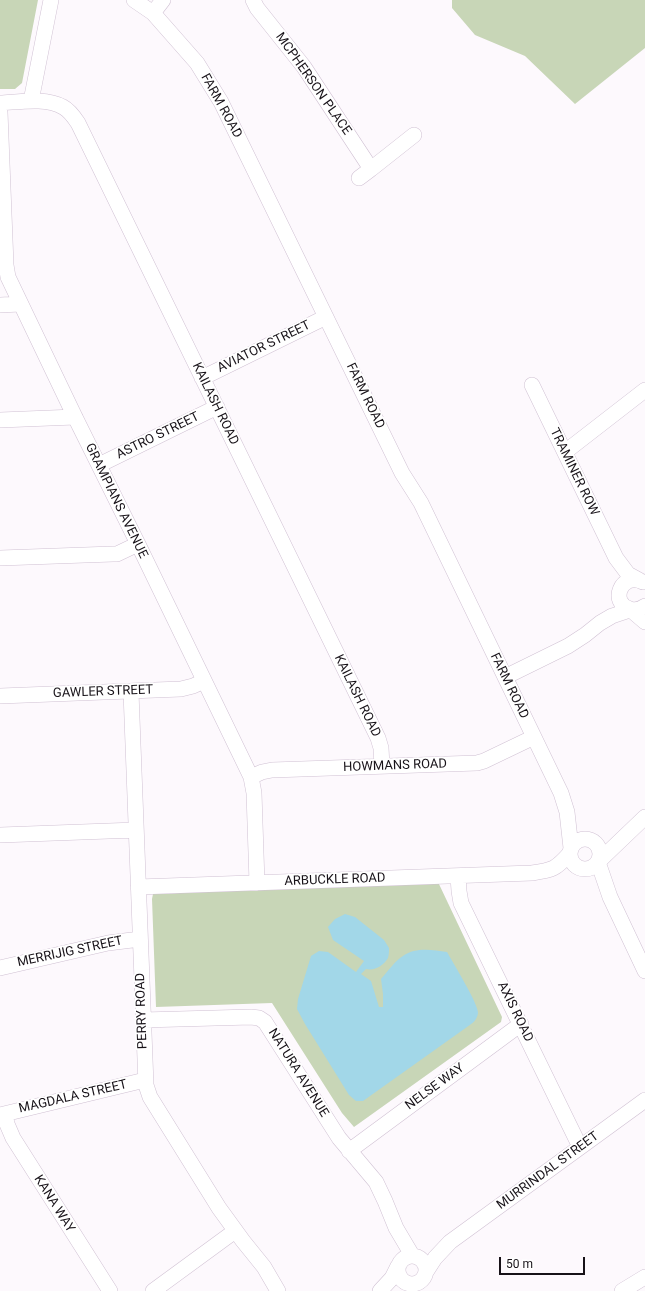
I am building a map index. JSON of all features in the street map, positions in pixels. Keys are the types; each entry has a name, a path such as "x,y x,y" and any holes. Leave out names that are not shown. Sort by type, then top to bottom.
{"street":[{"path":"31,101 51,0"},
{"name":"FARM ROAD","path":"134,0 153,13 197,63 221,102 402,473 421,503 561,793 567,812 570,851"},
{"path":"153,13 163,0"},
{"name":"MCPHERSON PLACE","path":"253,0 257,8 304,67 371,169"},
{"name":"KAILASH ROAD","path":"0,103 31,101 54,103 64,107 72,114 78,123 378,738 382,766"},
{"name":"GRAMPIANS AVENUE","path":"0,112 6,266 8,276 20,304 251,777 254,793 257,883"},
{"path":"359,178 414,135"},
{"path":"0,305 20,304"},
{"name":"AVIATOR STREET","path":"202,378 326,317"},
{"name":"TRAMINER ROW","path":"532,385 616,558 628,574 642,582"},
{"path":"565,452 645,390"},
{"name":"ASTRO STREET","path":"99,465 217,407"},
{"path":"0,420 75,417"},
{"path":"0,558 117,554 138,544"},
{"name":"TRAMINER ROW","path":"616,558 620,574 620,591"},
{"path":"600,623 610,610 622,585 633,580 642,582"},
{"path":"620,591 620,601 624,606 635,608 645,622"},
{"path":"505,677 568,646 612,616 635,608"},
{"name":"GAWLER STREET","path":"0,696 181,689 204,681"},
{"name":"PERRY ROAD","path":"131,692 145,1080 147,1091 219,1208 235,1231 264,1267 278,1291"},
{"name":"HOWMANS ROAD","path":"251,777 262,772 272,770 477,763 534,737"},
{"name":"FARM ROAD","path":"567,812 590,839"},
{"path":"610,897 582,869 573,864 570,851 577,840 608,838 644,818"},
{"path":"582,869 592,868 644,818"},
{"path":"0,835 136,830"},
{"path":"590,839 599,847 599,861 610,897 645,971"},
{"name":"ARBUCKLE ROAD","path":"138,887 532,873 551,870 560,865 570,851"},
{"name":"ARBUCKLE ROAD","path":"532,873 546,876 558,875 582,869"},
{"name":"AXIS ROAD","path":"458,876 461,902 580,1147"},
{"name":"MERRIJIG STREET","path":"0,968 108,943 140,939"},
{"name":"NATURA AVENUE","path":"143,1020 251,1017 258,1018 267,1024 339,1138 376,1182 386,1201 396,1228 414,1255"},
{"name":"NELSE WAY","path":"349,1151 521,1024"},
{"name":"MAGDALA STREET","path":"2,1114 145,1080"},
{"name":"MURRINDAL STREET","path":"426,1280 435,1258 450,1242 645,1100"},
{"name":"KANA WAY","path":"2,1114 13,1138 110,1291"},
{"name":"NATURA AVENUE","path":"396,1228 399,1264"},
{"path":"153,1291 235,1231"},
{"name":"MURRINDAL STREET","path":"414,1255 424,1253 450,1242"},
{"path":"380,1291 392,1278 399,1264 405,1257 414,1255 420,1258 426,1267 426,1280 391,1291"},
{"path":"399,1264 399,1276 410,1286"},
{"path":"622,1291 645,1276"}],"green space":[{"path":"0,0 38,0 22,83 15,89 0,89"},
{"path":"452,0 645,0 645,48 575,104 525,56 475,35 452,8"},
{"path":"438,882 502,1017 501,1022 354,1127 342,1113 272,1003 156,1007 153,894"}],"water":[{"path":"345,914 355,917 384,940 389,948 388,958 384,963 376,969 366,969 361,974 371,981 379,1007 383,1007 381,979 392,966 408,953 419,950 430,950 447,952 470,993 478,1013 476,1019 471,1024 363,1101 356,1101 349,1095 297,1009 298,999 311,956 319,951 328,952 356,972 364,961 333,940 328,927 335,919"}]}
